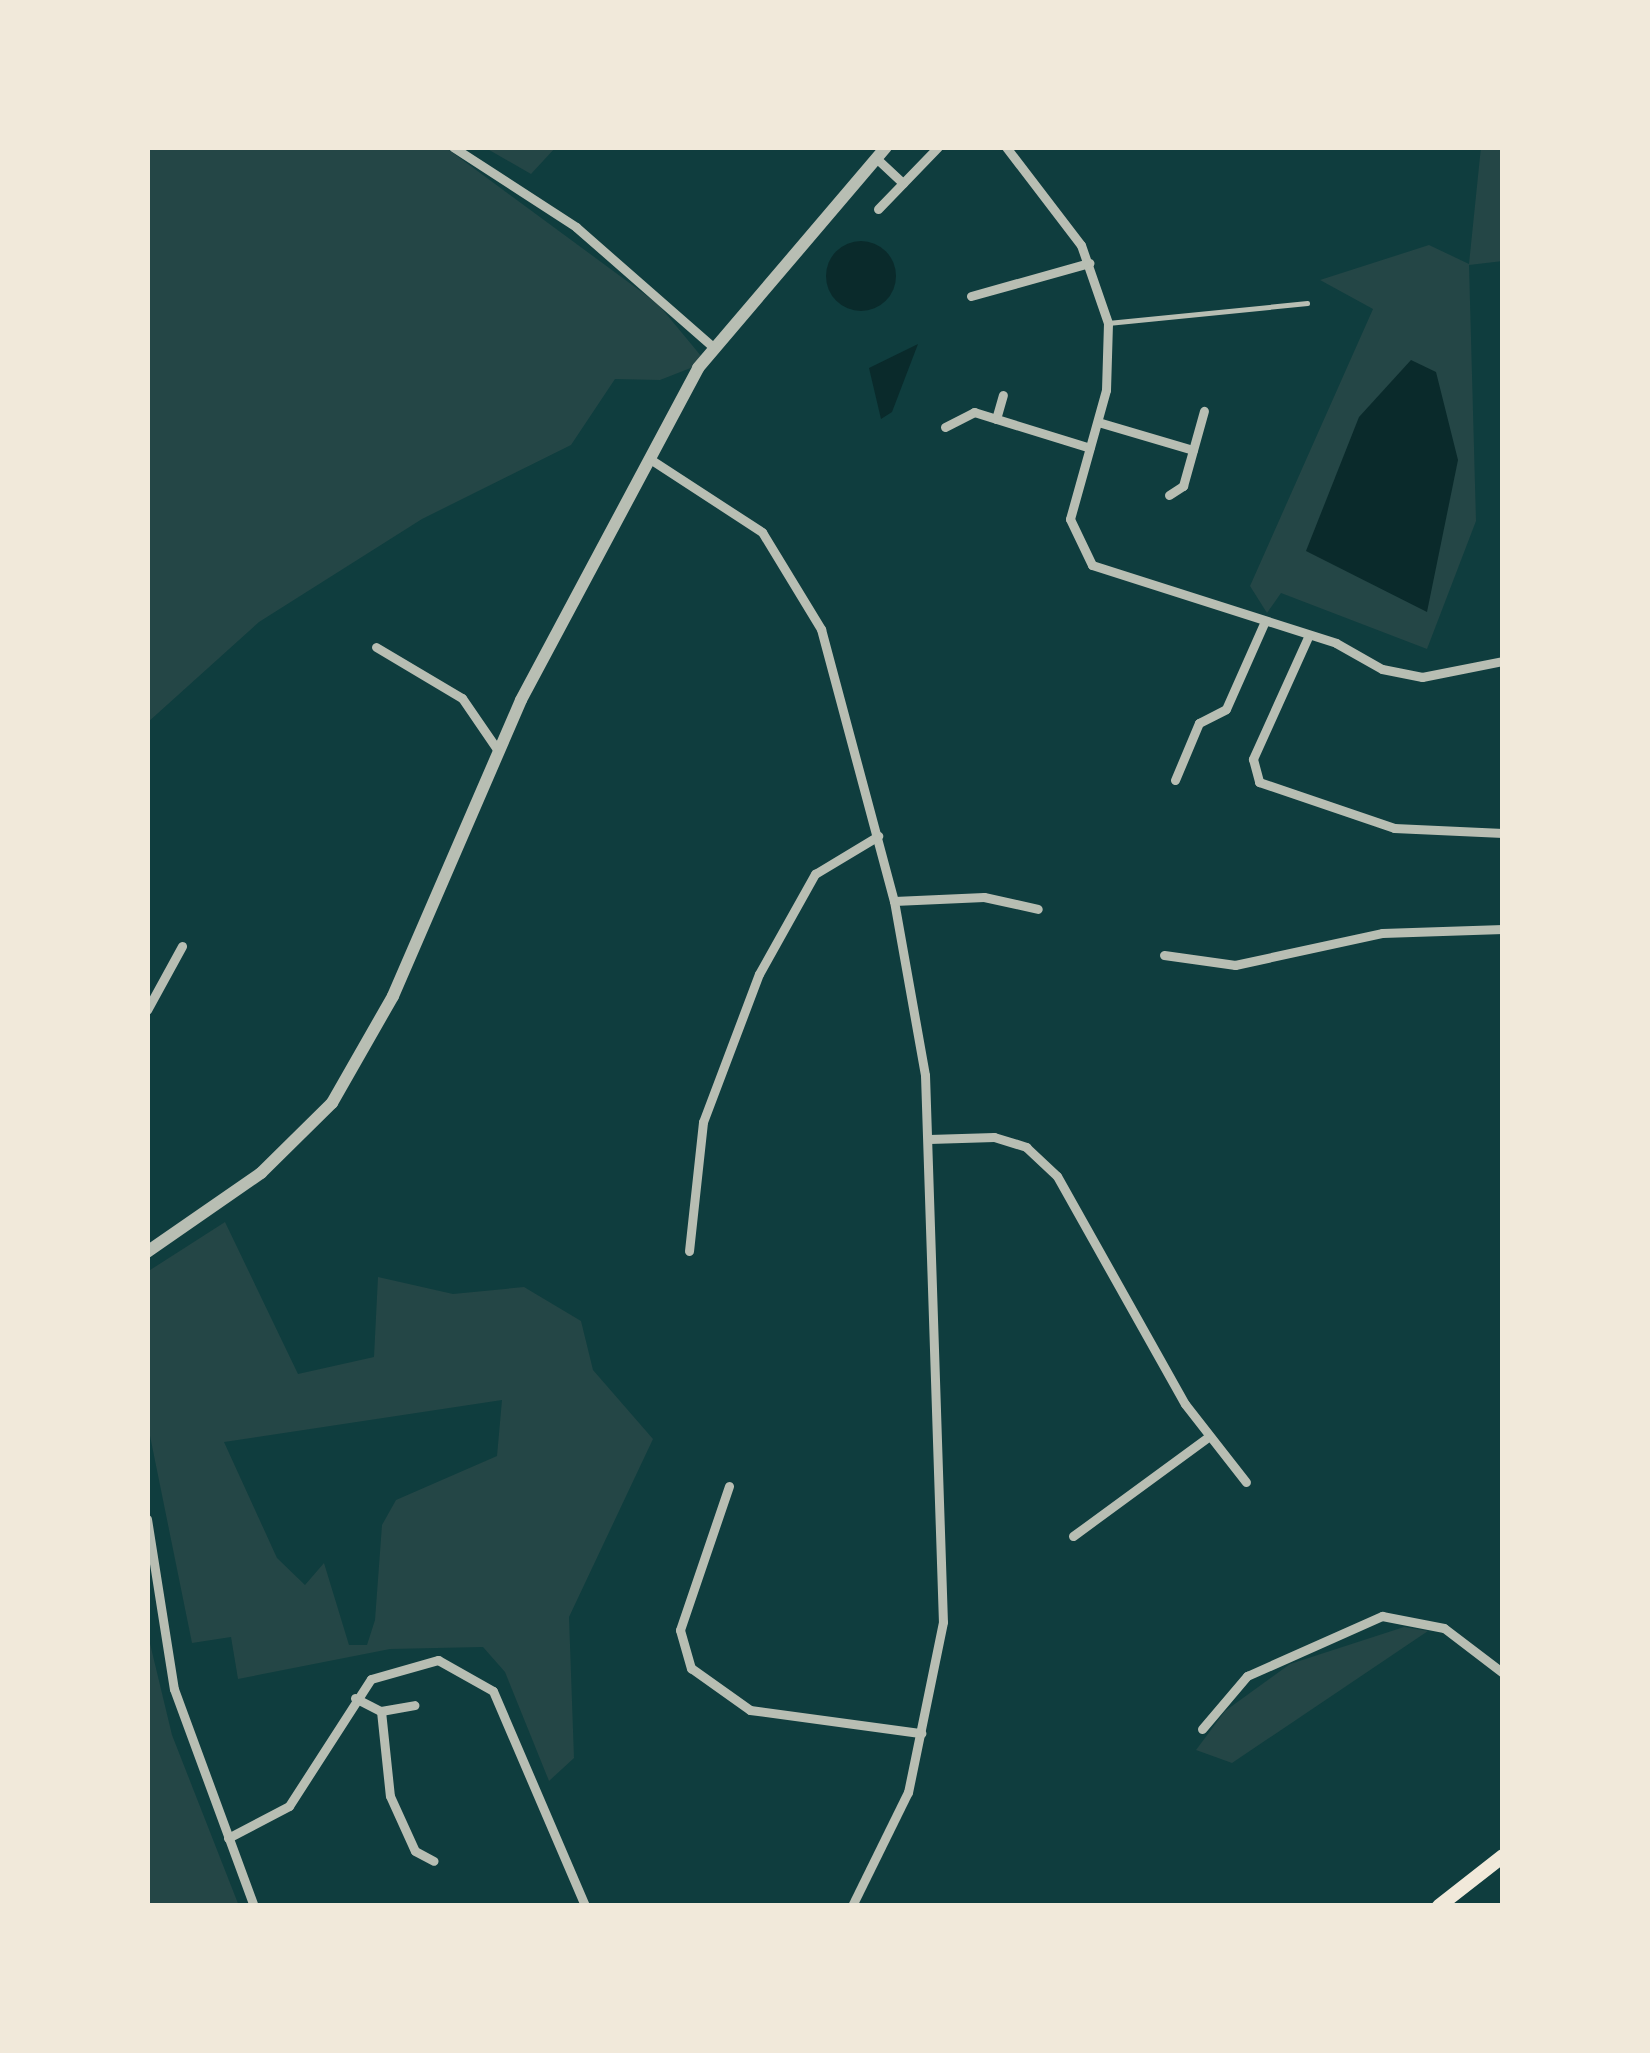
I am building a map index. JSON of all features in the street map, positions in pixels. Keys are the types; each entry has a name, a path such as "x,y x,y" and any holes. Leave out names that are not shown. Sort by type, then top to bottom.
{"main road":[{"path":"1439,1906 1503,1856"}],"street":[{"path":"453,147 576,227 712,347"},
{"path":"878,209 938,147"},
{"path":"1006,147 1090,263 1108,322 1098,422 1070,519 1092,566 1422,677 1503,661"},
{"path":"147,1252 261,1173 332,1102 394,996 499,752 712,347 881,153 903,183"},
{"path":"971,296 1090,263"},
{"path":"996,419 1004,395"},
{"path":"1169,495 1193,450 1204,411"},
{"path":"945,428 974,412 1090,448"},
{"path":"1098,422 1193,450"},
{"path":"650,459 762,532 801,592 836,672 894,901 929,1138 945,1573 908,1792 854,1902 869,1906"},
{"path":"1175,780 1198,723 1226,709 1265,621"},
{"path":"1308,637 1253,759 1259,782 1394,828 1503,832"},
{"path":"376,647 462,698 499,752"},
{"path":"688,1251 704,1122 758,974 815,874 878,836"},
{"path":"894,901 984,897 1038,909"},
{"path":"1164,955 1235,965 1382,933 1503,929"},
{"path":"147,1010 182,946"},
{"path":"929,1138 994,1137 1026,1147 1057,1176 1207,1438 1246,1482"},
{"path":"1073,1536 1207,1438"},
{"path":"729,1486 680,1630 691,1668 750,1710 921,1733"},
{"path":"147,1519 175,1689 254,1906"},
{"path":"1202,1729 1262,1667 1382,1616 1444,1628 1503,1673"},
{"path":"228,1838 289,1806 355,1698 406,1661 438,1660 493,1691 585,1906"},
{"path":"355,1698 381,1711 414,1705"},
{"path":"381,1711 390,1796 415,1850 434,1861"}],"lane":[{"path":"1108,322 1307,303"}],"shaded area":[{"path":"147,147 445,147 658,304 706,362 660,380 615,379 571,445 422,519 259,622 147,723"},
{"path":"484,147 556,147 531,174"},
{"path":"1481,147 1503,147 1503,261 1469,265 1476,521 1427,649 1281,593 1267,613 1250,586 1373,309 1320,280 1429,245 1469,264"},
{"path":"861,241 885,252 896,276 885,300 861,311 837,300 826,276 837,252"},
{"path":"918,344 892,412 881,419 869,368"},
{"path":"1411,360 1436,372 1458,460 1427,612 1306,551 1359,417"},
{"path":"225,1222 298,1374 374,1357 378,1277 453,1294 524,1287 581,1321 593,1370 653,1439 569,1617 574,1758 549,1781 505,1672 483,1647 390,1649 238,1679 231,1637 192,1643 147,1421 147,1272","holes":["502,1400 497,1456 396,1500 382,1525 375,1620 367,1645 349,1645 324,1563 305,1585 277,1558 224,1442"]},
{"path":"1404,1627 1428,1631 1232,1763 1196,1750 1225,1711 1290,1664"},
{"path":"147,1631 172,1735 239,1906 147,1906"}]}
